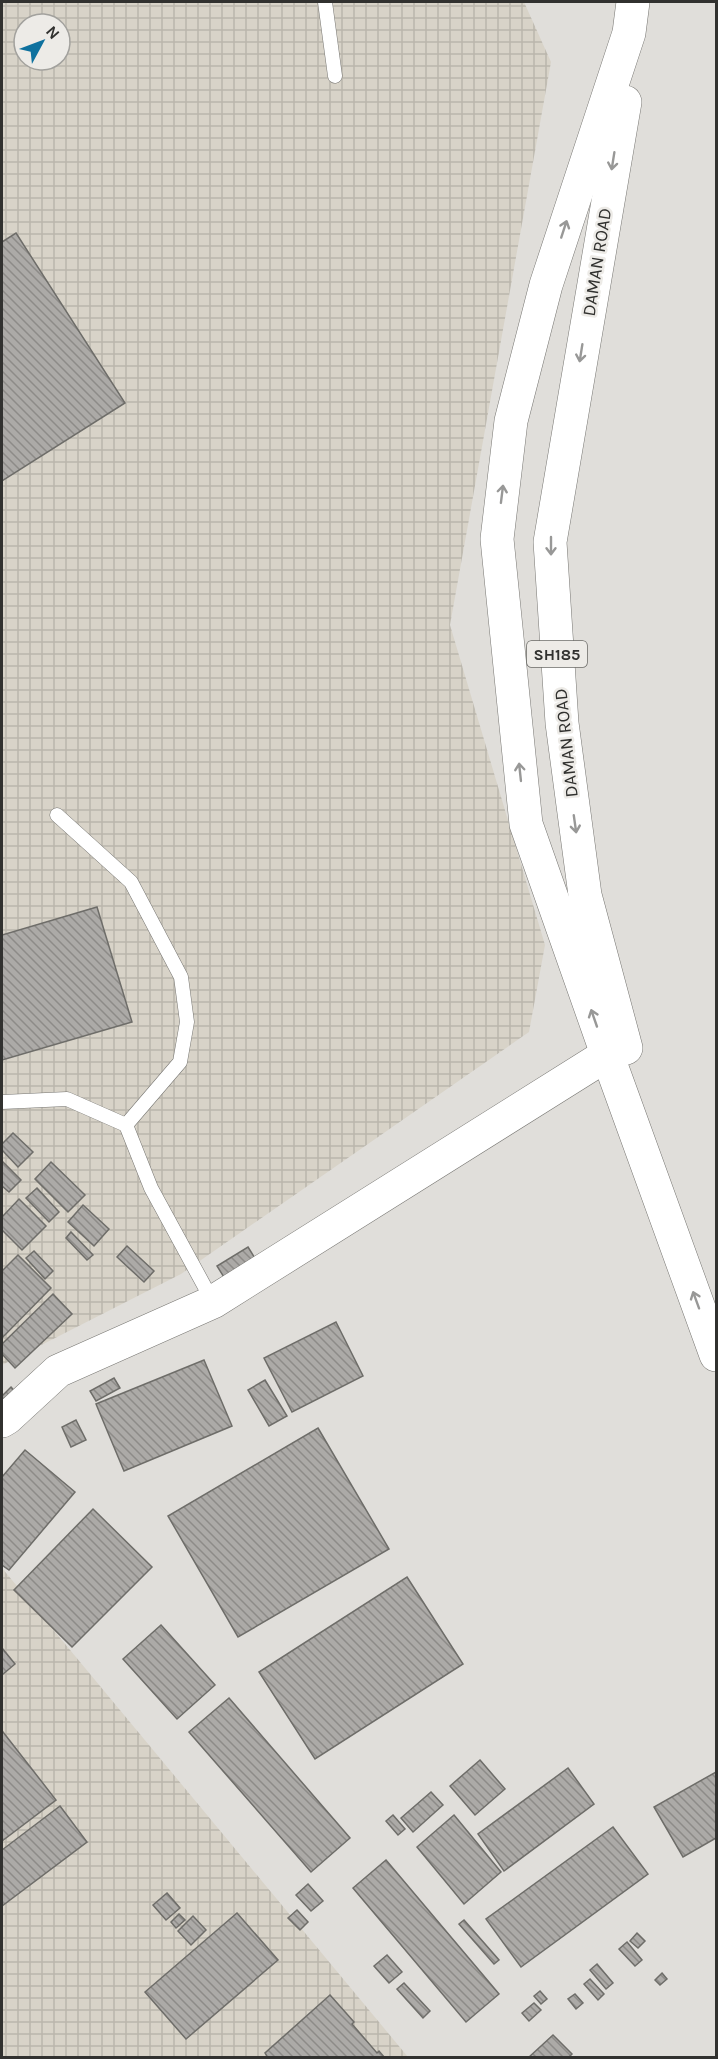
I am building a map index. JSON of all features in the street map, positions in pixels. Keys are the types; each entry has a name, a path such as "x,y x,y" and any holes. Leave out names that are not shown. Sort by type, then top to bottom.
{"main road":[{"name":"DAMAN ROAD","path":"649,2 620,123 550,542 562,723 585,895 615,1049 717,1292"},
{"path":"629,12 546,285 511,422 496,539 526,824 615,1049 717,1355"},
{"path":"2,1421 58,1371 213,1302 615,1049"}],"lane":[{"path":"325,2 335,76"},
{"path":"57,815 131,882 182,977 187,1022 180,1062 126,1125"},
{"path":"2,1102 67,1099 126,1125 151,1188 213,1302"}],"shaded area":[{"path":"2,2 524,2 551,62 450,625 545,945 529,1032 181,1274 2,1365"},
{"path":"2,1568 408,2057 2,2057"}],"building":[{"path":"16,233 125,403 2,481 2,242"},
{"path":"97,907 132,1022 2,1060 2,935"},
{"path":"13,1133 33,1152 18,1167 2,1150 2,1144"},
{"path":"2,1161 21,1180 9,1192 2,1186"},
{"path":"51,1162 85,1195 68,1212 35,1179"},
{"path":"37,1188 59,1212 49,1222 26,1198"},
{"path":"19,1199 46,1226 22,1250 2,1230 2,1217"},
{"path":"83,1205 109,1229 94,1246 68,1222"},
{"path":"71,1232 93,1255 87,1260 66,1238"},
{"path":"127,1246 154,1271 144,1282 117,1257"},
{"path":"248,1247 258,1263 227,1282 217,1266"},
{"path":"34,1251 53,1271 45,1279 26,1258"},
{"path":"18,1255 51,1288 2,1338 2,1271"},
{"path":"53,1294 72,1314 15,1368 2,1354 2,1344"},
{"path":"336,1322 363,1376 292,1412 264,1358"},
{"path":"204,1360 232,1426 124,1471 96,1404"},
{"path":"114,1378 120,1388 96,1401 90,1391"},
{"path":"265,1380 287,1416 269,1426 248,1390"},
{"path":"11,1387 18,1395 2,1409 2,1396"},
{"path":"76,1420 86,1440 71,1447 62,1427"},
{"path":"318,1428 389,1549 238,1637 168,1516"},
{"path":"25,1450 75,1492 9,1570 2,1565 2,1477"},
{"path":"93,1509 152,1567 72,1647 14,1590"},
{"path":"407,1577 463,1664 315,1759 259,1672"},
{"path":"161,1625 215,1685 177,1719 123,1659"},
{"path":"2,1648 15,1664 2,1675"},
{"path":"229,1698 350,1838 311,1872 189,1732"},
{"path":"2,1733 56,1800 2,1841"},
{"path":"480,1760 505,1789 475,1815 450,1786"},
{"path":"568,1768 594,1804 504,1871 478,1834"},
{"path":"716,1772 716,1838 683,1857 654,1807"},
{"path":"431,1792 443,1805 413,1832 401,1818"},
{"path":"60,1806 87,1842 2,1906 2,1850"},
{"path":"393,1815 405,1829 398,1835 386,1821"},
{"path":"454,1815 501,1872 464,1904 417,1847"},
{"path":"613,1827 648,1874 521,1967 486,1919"},
{"path":"386,1860 499,1994 466,2022 353,1888"},
{"path":"308,1884 323,1901 311,1911 296,1895"},
{"path":"167,1893 180,1908 166,1920 153,1905"},
{"path":"297,1910 308,1922 300,1930 288,1918"},
{"path":"237,1913 278,1960 186,2039 145,1992"},
{"path":"179,1914 185,1920 176,1928 171,1922"},
{"path":"193,1916 206,1930 191,1945 178,1931"},
{"path":"464,1920 499,1960 494,1964 459,1924"},
{"path":"637,1933 645,1941 638,1948 630,1941"},
{"path":"627,1942 642,1960 635,1966 619,1949"},
{"path":"387,1955 402,1972 389,1983 374,1966"},
{"path":"597,1964 613,1983 606,1989 590,1970"},
{"path":"662,1973 667,1979 660,1985 655,1980"},
{"path":"590,1979 604,1994 598,2000 584,1984"},
{"path":"404,1983 430,2011 423,2018 397,1989"},
{"path":"540,1991 547,1999 541,2004 534,1996"},
{"path":"575,1994 583,2003 576,2009 568,1999"},
{"path":"330,1995 377,2053 379,2051 385,2058 268,2058 265,2053"},
{"path":"534,2003 541,2010 529,2021 522,2013"},
{"path":"553,2035 572,2054 568,2058 528,2058"}]}
